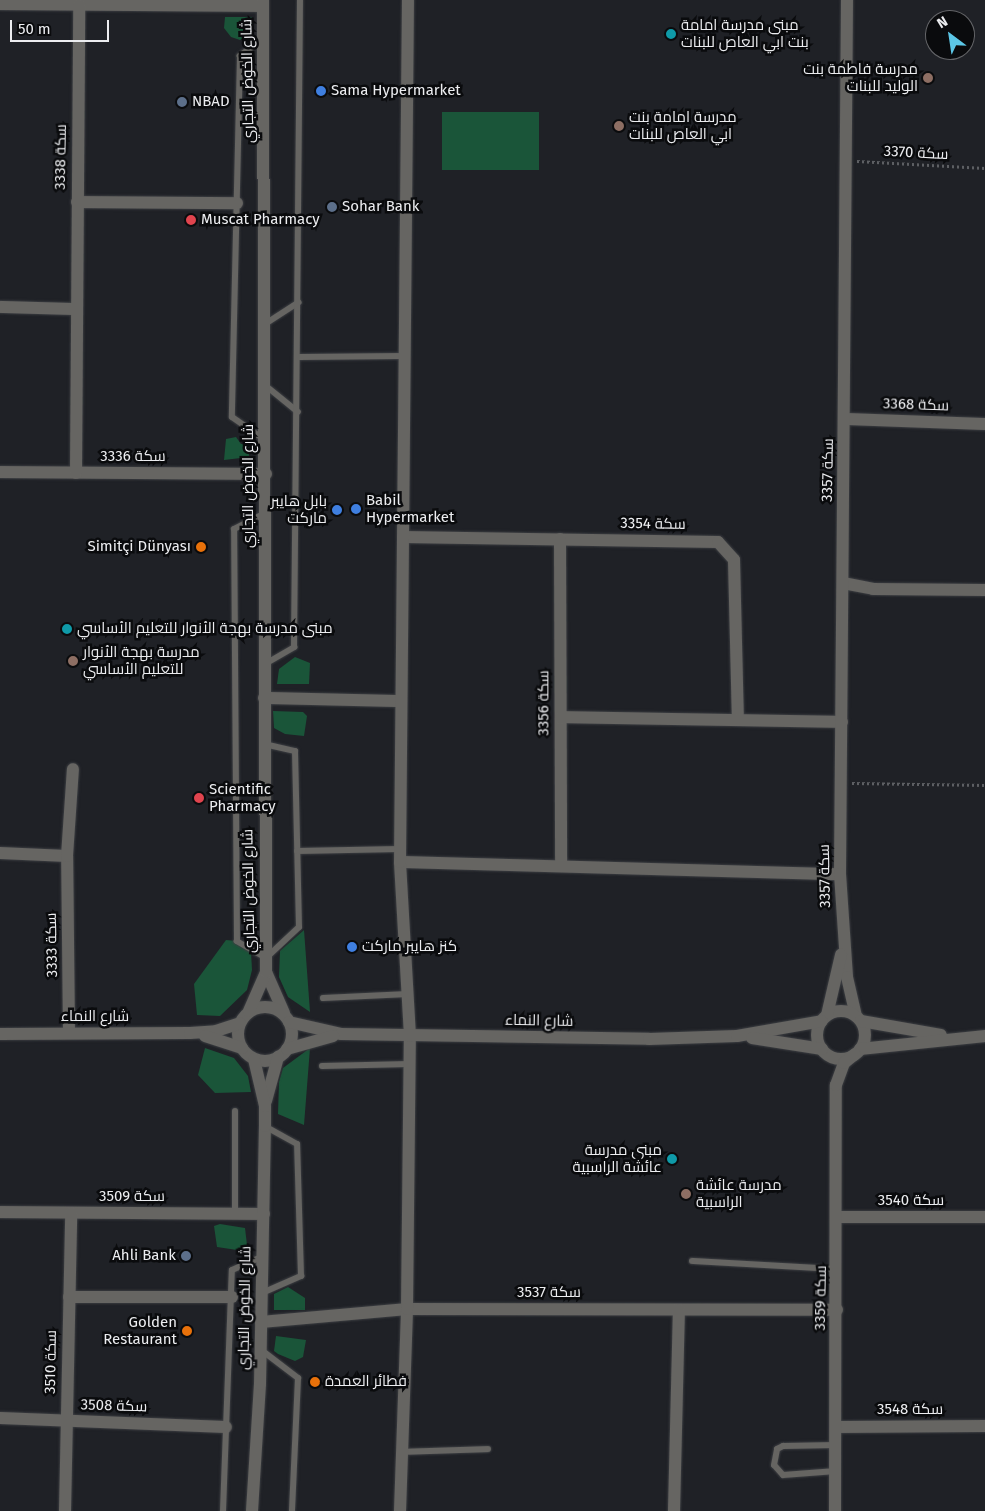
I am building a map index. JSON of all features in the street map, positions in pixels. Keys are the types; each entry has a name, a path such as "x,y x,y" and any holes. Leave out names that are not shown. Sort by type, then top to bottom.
{"street":[{"path":"400,1511 407,1309 410,1064 400,862 408,0"},
{"name":"سكة 3357","path":"847,0 846,419 840,874 844,940 858,1018"},
{"path":"0,4 263,3"},
{"name":"شارع الخوض التجاري","path":"249,1011 266,972 264,698 266,324 263,3"},
{"name":"سكة 3338","path":"76,473 79,5"},
{"path":"77,202 237,203"},
{"path":"0,307 76,309"},
{"name":"سكة 3368","path":"846,419 985,424"},
{"name":"سكة 3336","path":"0,472 266,474"},
{"name":"سكة 3354","path":"402,537 718,542 734,560 738,720"},
{"name":"سكة 3356","path":"560,539 561,866"},
{"path":"843,583 873,589 985,590"},
{"path":"264,698 401,701"},
{"path":"560,718 842,722"},
{"name":"سكة 3333","path":"69,1033 67,856 73,769"},
{"path":"0,853 67,856"},
{"path":"400,862 840,874"},
{"name":"سكة 3357","path":"824,1018 844,940"},
{"name":"شارع الخوض التجاري","path":"266,972 287,1018"},
{"path":"268,1007 287,1018 292,1031 283,1053 262,1061 254,1059 242,1048 238,1040 240,1024 249,1011 268,1007"},
{"path":"958,1038 858,1018 841,1011 824,1018 817,1035 824,1051 841,1058 857,1052 985,1036"},
{"name":"شارع النماء","path":"287,1018 341,1034 649,1039 738,1036 824,1018"},
{"path":"857,1052 865,1036 858,1018"},
{"name":"شارع النماء","path":"0,1034 190,1033 216,1031 240,1024"},
{"name":"شارع النماء","path":"190,1033 218,1038 242,1048"},
{"name":"شارع النماء","path":"283,1053 341,1034"},
{"name":"شارع النماء","path":"738,1036 824,1051"},
{"name":"سكة 3359","path":"824,1051 836,1085 838,1217 835,1511"},
{"name":"سكة 3359","path":"836,1085 844,1063 857,1052"},
{"name":"شارع الخوض التجاري","path":"265,1106 283,1053"},
{"name":"شارع الخوض التجاري","path":"252,1511 262,1293 265,1126 265,1106 254,1059"},
{"name":"سكة 3509","path":"0,1212 264,1214"},
{"name":"سكة 3510","path":"66,1511 66,1420 71,1213"},
{"name":"سكة 3540","path":"838,1217 985,1217"},
{"path":"69,1298 232,1297"},
{"name":"سكة 3537","path":"261,1322 407,1309 837,1310"},
{"path":"674,1511 679,1310"},
{"name":"سكة 3508","path":"0,1418 226,1427"},
{"name":"سكة 3548","path":"836,1427 985,1426"}],"lane":[{"path":"265,664 294,646 299,357 300,0"},
{"path":"264,38 240,56 232,417 266,440"},
{"path":"266,324 299,302"},
{"path":"299,357 404,356"},
{"path":"266,386 298,412"},
{"path":"264,744 295,751 299,927 266,958 237,941 234,529 266,514"},
{"path":"297,851 400,849"},
{"path":"322,998 408,994"},
{"path":"322,1066 410,1064"},
{"path":"235,1111 235,1214"},
{"path":"262,1293 301,1276 297,1144 265,1126"},
{"path":"223,1511 232,1270 263,1256"},
{"path":"692,1261 837,1269"},
{"path":"260,1349 298,1378 292,1511"},
{"path":"836,1445 783,1446 777,1449 774,1465 783,1475 836,1471"},
{"path":"402,1452 488,1448"}],"path":[{"name":"سكة 3370","path":"846,160 985,168"},
{"path":"841,782 985,785"}],"green space":[{"path":"225,17 252,17 253,32 240,40 231,37 224,28"},
{"path":"442,112 539,112 539,170 442,170"},
{"path":"236,437 241,444 249,444 249,457 224,460 226,439"},
{"path":"295,657 310,663 309,684 277,684 279,669"},
{"path":"273,711 303,712 307,716 304,736 285,734 274,728"},
{"path":"304,930 310,1012 288,997 279,977 280,951"},
{"path":"226,940 237,941 251,952 252,970 247,990 220,1016 197,1015 194,984"},
{"path":"205,1048 234,1058 248,1076 251,1092 215,1093 198,1075"},
{"path":"310,1048 304,1125 278,1114 279,1082 283,1068"},
{"path":"220,1224 245,1228 247,1245 237,1250 217,1247 214,1226"},
{"path":"288,1287 305,1298 305,1310 274,1310 274,1294"},
{"path":"276,1336 306,1340 303,1357 295,1361 274,1351"}],"place":[{"name":"مبنى مدرسة امامة بنت ابي العاص للبنات","path":"671,34"},
{"name":"مدرسة فاطمة بنت الوليد للبنات","path":"928,78"},
{"name":"Sama Hypermarket","path":"321,91"},
{"name":"NBAD","path":"182,102"},
{"name":"مدرسة امامة بنت ابي العاص للبنات","path":"619,126"},
{"name":"Sohar Bank","path":"332,207"},
{"name":"Muscat Pharmacy","path":"191,220"},
{"name":"Babil Hypermarket","path":"356,509"},
{"name":"بابل هايبر ماركت","path":"337,510"},
{"name":"Simitçi Dünyası","path":"201,547"},
{"name":"مبنى مدرسة بهجة الأنوار للتعليم الأساسي","path":"67,629"},
{"name":"مدرسة بهجة الأنوار للتعليم الأساسي","path":"73,661"},
{"name":"Scientific Pharmacy","path":"199,798"},
{"name":"كنز هايبر ماركت","path":"352,947"},
{"name":"مبنى مدرسة عائشة الراسبية","path":"672,1159"},
{"name":"مدرسة عائشة الراسبية","path":"686,1194"},
{"name":"Ahli Bank","path":"186,1256"},
{"name":"Golden Restaurant","path":"187,1331"},
{"name":"فطائر العمدة","path":"315,1382"}]}
